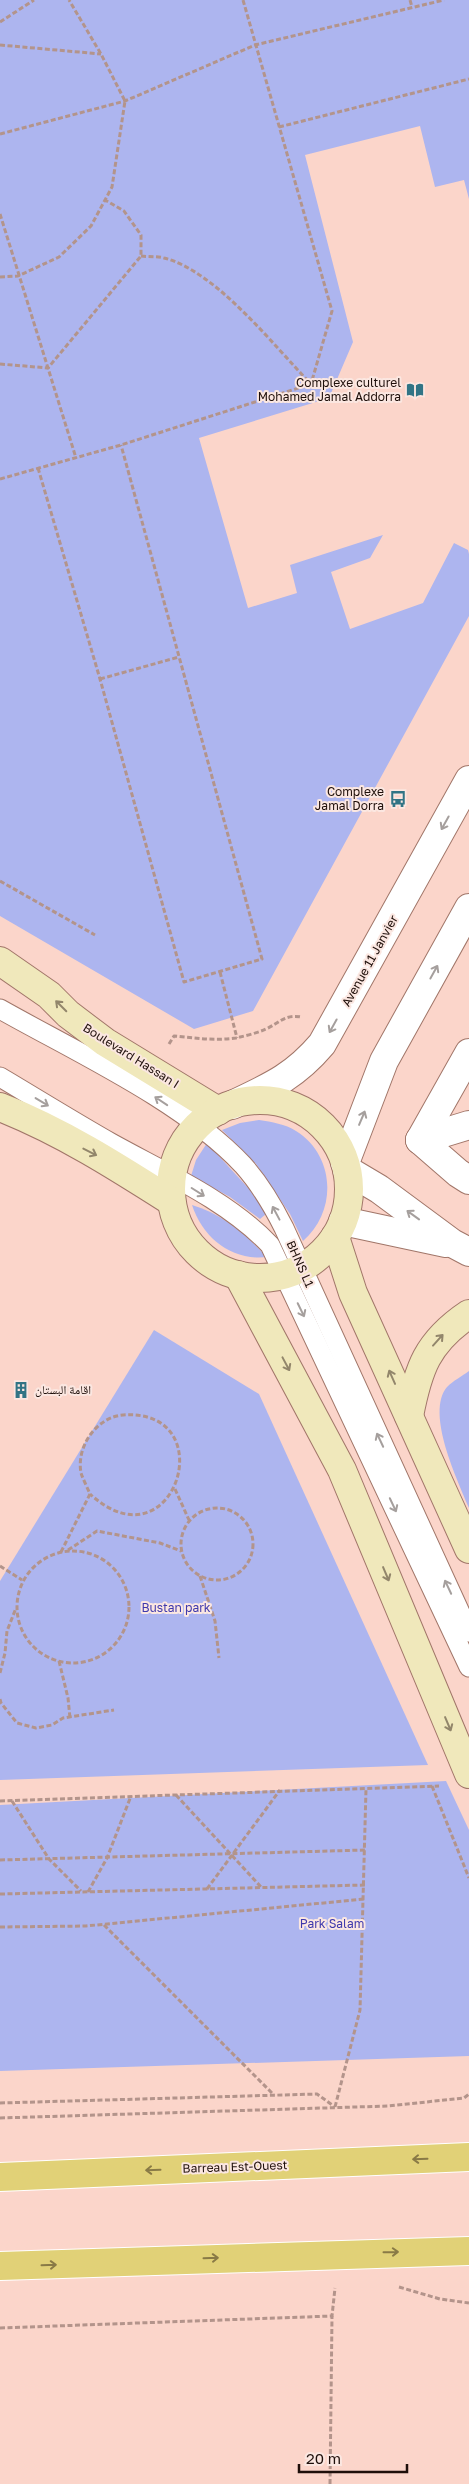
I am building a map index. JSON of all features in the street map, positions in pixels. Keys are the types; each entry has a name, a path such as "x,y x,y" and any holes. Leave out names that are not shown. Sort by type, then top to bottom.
{"main road":[{"name":"Boulevard Hassan I","path":"0,961 50,995 93,1033 216,1114"},
{"path":"255,1100 279,1102 301,1110 320,1124 335,1142 346,1167 348,1204 339,1229 323,1252 292,1271 261,1278 238,1275 208,1261 191,1245 178,1224 172,1188 180,1148 216,1114 255,1100"},
{"path":"0,1106 28,1118 102,1158 172,1188"},
{"path":"339,1229 354,1292 469,1549"},
{"path":"238,1275 342,1470 469,1774"},
{"path":"409,1416 422,1365 434,1344 451,1326 469,1314"},
{"name":"Barreau Est-Ouest","path":"0,2177 469,2157"},
{"path":"0,2266 469,2250"}],"street":[{"name":"Avenue 11 Janvier","path":"216,1114 280,1082 305,1064 330,1032 469,780"},
{"path":"460,1248 346,1167 384,1062 469,908"},
{"path":"420,1140 469,1053"},
{"path":"420,1140 469,1125"},
{"path":"420,1140 458,1173 469,1180"},
{"path":"339,1229 428,1240 460,1248"}],"lane":[{"name":"BHNS L1","path":"0,1009 143,1089 216,1114 242,1165 270,1202 292,1271 469,1667"},
{"name":"BHNS L1","path":"0,1077 111,1143 172,1188 252,1226 292,1271 469,1632"}],"path":[{"path":"0,22 34,0"},
{"path":"0,277 18,276 59,257 91,226 112,187 125,101 101,54 69,0"},
{"path":"243,0 332,312 311,384"},
{"path":"410,0 412,7"},
{"path":"0,134 125,101 255,44 444,0"},
{"path":"0,46 101,54"},
{"path":"279,126 469,79"},
{"path":"48,368 141,256 141,236 124,211 106,200"},
{"path":"0,214 76,458"},
{"path":"141,256 164,258 187,267 214,286 240,310 311,384"},
{"path":"0,364 48,368"},
{"path":"0,479 120,445 311,384"},
{"path":"38,468 100,679 184,982 220,972 262,959 120,445"},
{"path":"100,679 179,657"},
{"path":"0,881 95,935"},
{"path":"220,972 237,1038"},
{"path":"174,1036 207,1040 237,1038 266,1028 280,1019 292,1015 310,1020 330,1032"},
{"path":"140,1414 162,1424 177,1443 182,1466 175,1489 162,1504 144,1513 124,1514 105,1507 90,1494 81,1472 83,1448 95,1428 116,1416 140,1414"},
{"path":"175,1489 189,1520"},
{"path":"61,1552 90,1494"},
{"path":"218,1507 234,1512 246,1522 253,1537 252,1553 244,1567 232,1577 216,1580 200,1576 188,1566 181,1550 181,1534 189,1520 202,1510 218,1507"},
{"path":"0,1673 5,1654 7,1631 16,1607 22,1580 41,1560 68,1550 97,1531 160,1543 181,1550"},
{"path":"16,1607 24,1634 38,1651 59,1661 81,1662 102,1655 119,1640 129,1616 127,1590 115,1568 94,1554 68,1550"},
{"path":"0,1566 22,1580"},
{"path":"200,1576 216,1620 219,1658"},
{"path":"59,1661 68,1698 70,1718"},
{"path":"0,1699 17,1723 36,1728 70,1718 114,1710"},
{"path":"432,1786 469,1878"},
{"path":"0,1801 441,1786"},
{"path":"335,2107 360,2010 366,1850 366,1789"},
{"path":"207,1889 280,1790"},
{"path":"176,1794 261,1888"},
{"path":"88,1892 107,1858 131,1796"},
{"path":"12,1801 50,1859 82,1892"},
{"path":"0,1860 366,1850"},
{"path":"0,1894 365,1885"},
{"path":"0,1927 103,1925 364,1900"},
{"path":"103,1925 274,2095"},
{"path":"0,2103 317,2094 335,2107"},
{"path":"0,2118 388,2106 464,2098 469,2094"},
{"path":"330,2484 332,2316 336,2279"},
{"path":"0,2328 332,2316"}],"green space":[{"path":"0,0 469,0 469,199 464,180 435,187 420,126 305,155 353,342 329,398 199,438 248,608 297,593 290,565 383,535 370,558 331,572 350,629 423,603 454,543 468,550 469,554 469,616 253,1011 194,1029 0,916"},
{"path":"259,1120 283,1125 296,1131 309,1142 319,1155 325,1169 327,1184 326,1200 322,1215 314,1229 303,1241 290,1214 256,1164 222,1130 240,1123"},
{"path":"207,1143 250,1190 266,1214 260,1219 230,1197 191,1176 196,1160"},
{"path":"192,1205 224,1219 267,1257 242,1255 220,1245 203,1228"},
{"name":"Bustan park","path":"154,1330 259,1394 428,1765 0,1780 0,1581"},
{"path":"469,1371 469,1508 451,1465 441,1430 440,1413 441,1399 447,1387"},
{"name":"Park Salam","path":"446,1781 469,1830 469,2056 0,2071 0,1805"}],"place":[{"name":"Complexe culturel Mohamed Jamal Addorra","path":"415,390"},
{"name":"Complexe Jamal Dorra","path":"398,799"},
{"name":"اقامة البستان","path":"21,1390"}]}
